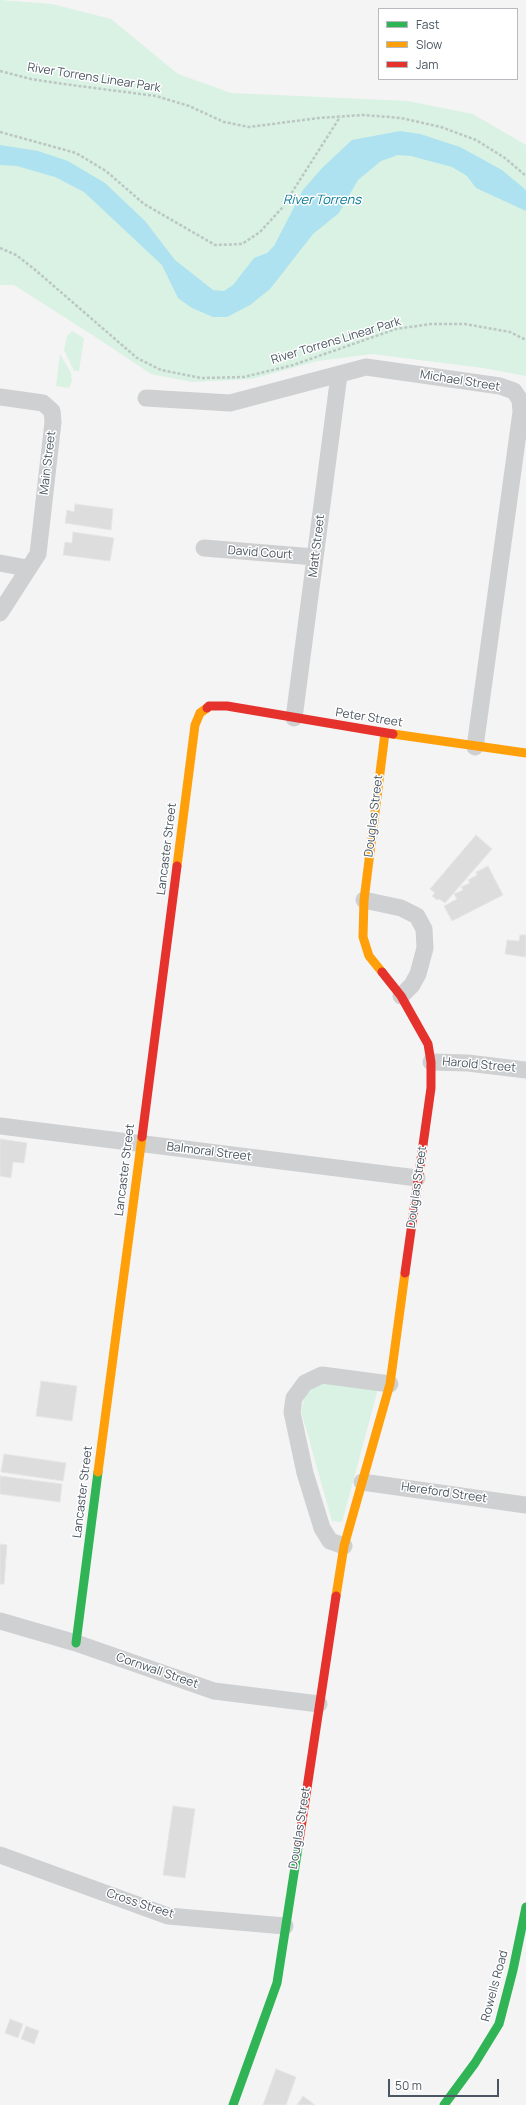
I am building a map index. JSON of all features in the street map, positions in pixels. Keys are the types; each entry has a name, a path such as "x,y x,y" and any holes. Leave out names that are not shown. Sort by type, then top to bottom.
{"street":[{"name":"Michael Street","path":"146,398 230,403 366,368 500,386 514,391 520,400 521,412 475,747"},
{"name":"Matt Street","path":"294,718 339,375"},
{"name":"Main Street","path":"0,398 43,403 52,410 53,422 38,554 0,613"},
{"name":"David Court","path":"204,548 315,557"},
{"path":"0,563 28,568"},
{"name":"Peter Street","path":"209,706 227,706 385,733 526,754"},
{"name":"Lancaster Street","path":"76,1643 140,1144 196,725 200,713 209,706"},
{"name":"Douglas Street","path":"233,2105 277,1983 344,1546 390,1384 417,1178 431,1088 431,1062 428,1044 400,996 368,956 363,937 364,900 385,733"},
{"path":"364,900 406,910 417,916 424,929 425,948 418,974 412,985 400,996"},
{"name":"Harold Street","path":"431,1062 468,1063 526,1070"},
{"name":"Balmoral Street","path":"0,1126 417,1178"},
{"path":"344,1546 330,1541 322,1528 305,1473 292,1412 294,1398 305,1383 322,1375 390,1384"},
{"name":"Hereford Street","path":"362,1482 526,1505"},
{"name":"Cornwall Street","path":"0,1621 76,1643 214,1690 319,1704"},
{"name":"Cross Street","path":"0,1855 168,1916 285,1926"},
{"name":"Rowells Road","path":"444,2105 475,2063 499,2024 513,1970 526,1907"}],"path":[{"name":"River Torrens Linear Park","path":"0,71 31,79 156,96 189,106 224,122 249,126 363,115 401,118 441,127 476,140 505,158 526,176"},
{"path":"0,132 76,153 106,171 144,204 215,244 242,244 260,232 282,208 340,117"},
{"name":"River Torrens Linear Park","path":"0,248 16,255 33,268 137,358 161,370 201,378 244,377 293,366 396,330 431,324 465,324 510,332 526,340"}],"green space":[{"path":"0,0 52,4 111,19 178,74 231,93 408,101 473,114 526,145 526,376 483,368 372,354 318,361 252,379 192,382 151,374 14,285 0,285"},
{"path":"72,331 84,338 79,371 74,371 64,350 67,336"},
{"path":"60,354 71,373 72,381 69,388 56,386"},
{"path":"331,1381 378,1389 342,1522 332,1521 301,1411 305,1395 318,1384"}],"water":[{"name":"River Torrens","path":"400,131 420,134 460,147 502,170 526,190 526,211 476,188 467,176 452,167 411,156 398,155 381,161 358,180 339,213 313,234 270,289 250,305 227,317 213,317 192,308 178,298 162,265 84,192 55,177 17,166 0,165 0,145 38,151 68,161 105,183 145,221 175,260 213,290 224,291 233,285 254,258 267,253 274,246 303,190 322,168 352,140"}],"building":[{"path":"75,504 113,509 111,530 65,523 67,510 74,512"},
{"path":"73,532 114,538 110,561 63,555 65,542 72,543"},
{"path":"476,835 492,849 445,903 439,899 437,900 432,896 435,893 430,889"},
{"path":"488,866 503,895 452,921 444,906 457,899 454,894 463,890 461,887 470,883 468,880 477,875 476,872"},
{"path":"520,935 526,935 526,957 505,954 507,940 519,941"},
{"path":"0,1139 27,1143 24,1163 13,1162 11,1178 0,1176"},
{"path":"41,1381 77,1386 72,1421 36,1416"},
{"path":"4,1454 66,1463 63,1481 1,1472"},
{"path":"0,1476 62,1484 60,1502 0,1494"},
{"path":"0,1544 7,1545 4,1584 0,1584"},
{"path":"173,1806 195,1809 185,1878 163,1875"},
{"path":"10,2019 23,2024 18,2038 5,2033"},
{"path":"26,2026 39,2031 34,2044 21,2039"},
{"path":"276,2069 296,2077 286,2105 263,2105"},
{"path":"303,2096 315,2105 297,2105"}],"traffic: fast":[{"path":"76,1643 98,1472"},
{"path":"233,2105 277,1983 299,1841"},
{"path":"444,2105 475,2063 499,2024 513,1970 526,1907"}],"traffic: slow":[{"path":"177,866 195,725 200,713 207,708"},
{"path":"382,972 369,956 363,937 364,900 385,733"},
{"path":"393,734 526,753"},
{"path":"98,1472 142,1137"},
{"path":"336,1596 344,1546 390,1384 405,1273"}],"traffic: jam":[{"path":"207,708 209,706 227,706 393,734"},
{"path":"142,1137 177,866"},
{"path":"382,972 401,996 428,1044 431,1062 431,1088 405,1273"},
{"path":"299,1841 336,1596"}]}
